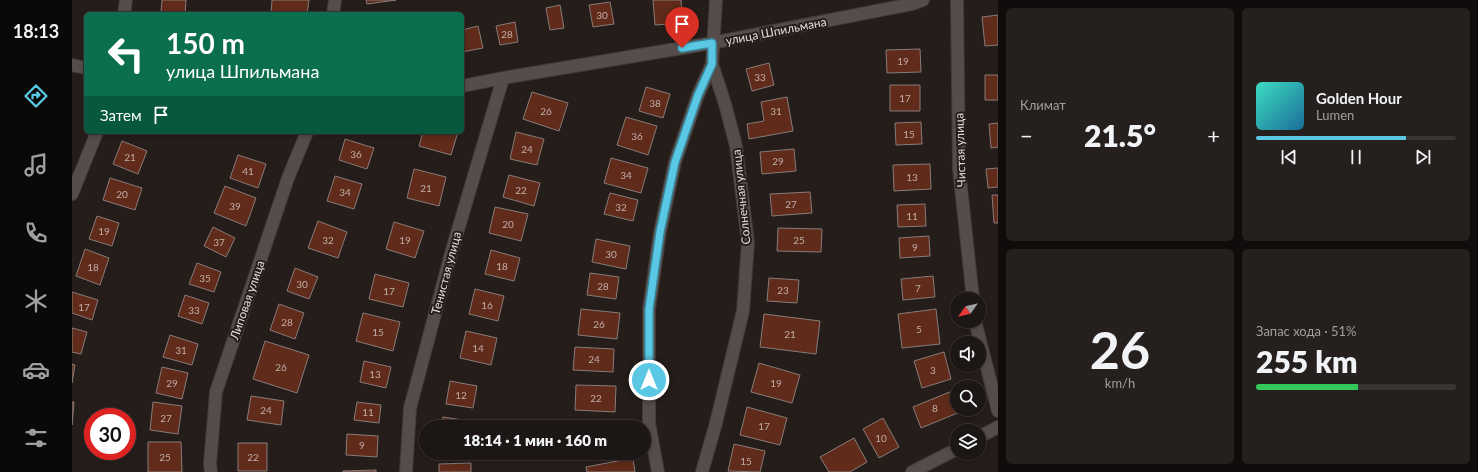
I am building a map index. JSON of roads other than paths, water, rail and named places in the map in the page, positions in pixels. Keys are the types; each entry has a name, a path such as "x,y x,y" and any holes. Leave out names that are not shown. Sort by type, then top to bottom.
{"street":[{"path":"124,12 126,0"},
{"path":"334,12 335,0"},
{"name":"Солнечная улица","path":"702,472 716,423 743,311 748,243 736,146 725,104 712,64 712,43 716,0"},
{"name":"улица Шпильмана","path":"464,86 712,43 912,4 923,0"},
{"name":"Чистая улица","path":"957,0 959,169 972,292"},
{"name":"Солнечная улица","path":"658,472 649,423 649,309 660,232 675,162 698,95 712,64"},
{"path":"72,65 84,68"},
{"name":"Тенистая улица","path":"406,472 410,408 452,250 502,78"},
{"path":"72,194 96,134"},
{"name":"Липовая улица","path":"211,472 210,464 216,392 288,178 306,134"},
{"path":"977,328 998,411"},
{"path":"986,433 998,427"},
{"path":"912,472 950,452"}]}
